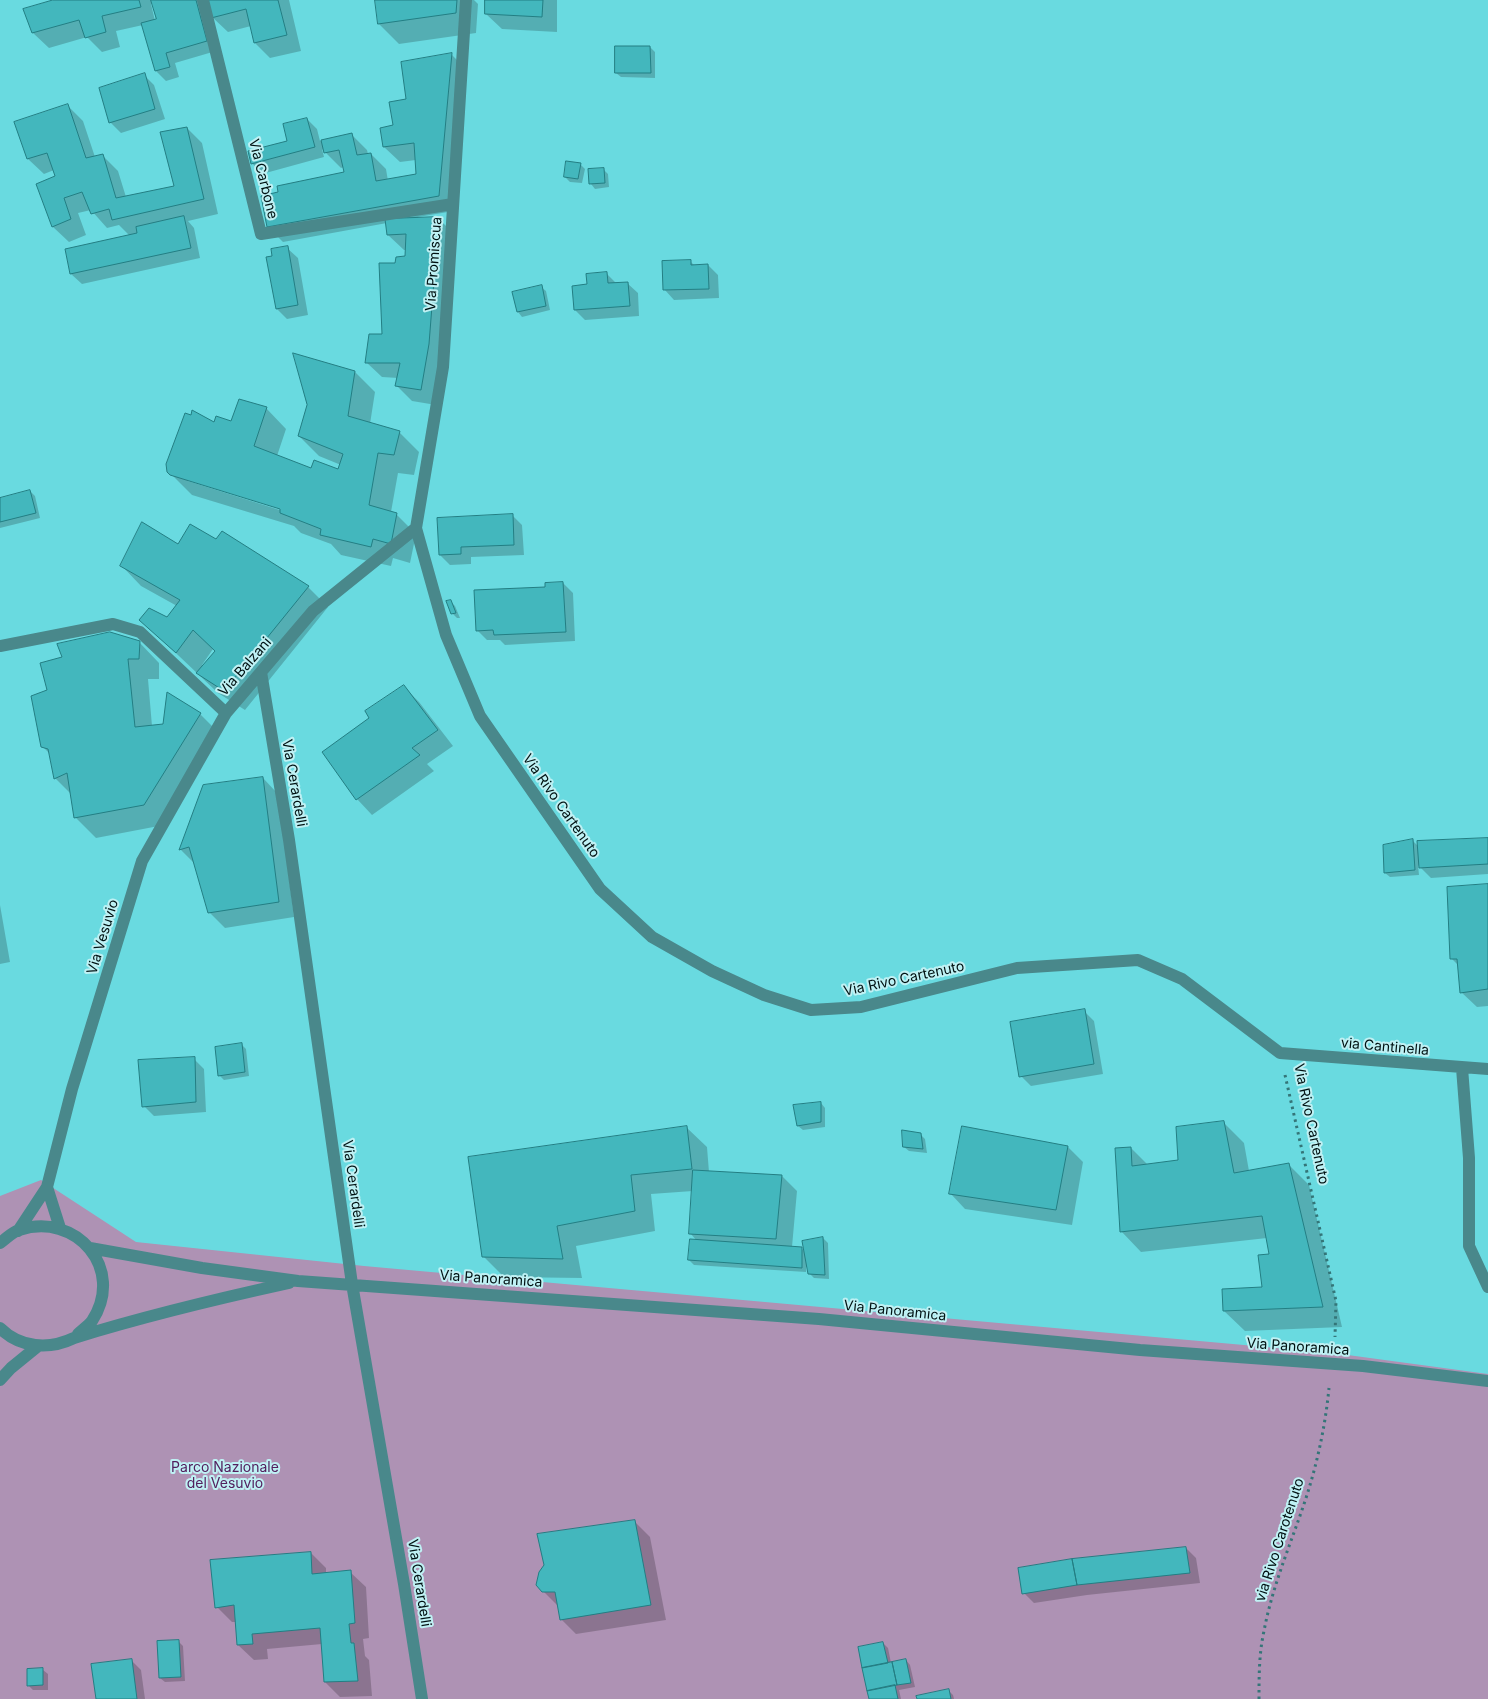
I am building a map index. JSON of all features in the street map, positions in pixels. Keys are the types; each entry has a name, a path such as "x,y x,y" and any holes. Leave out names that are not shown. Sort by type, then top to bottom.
{"street":[{"name":"Via Carbone","path":"203,0 261,234 453,204"},
{"name":"Via Promiscua","path":"416,528 443,367 466,0"},
{"name":"Via Balzani","path":"0,646 113,624 140,632 226,713 313,611 416,528"},
{"name":"Via Rivo Cartenuto","path":"416,528 446,635 480,716 600,889 652,937 712,971 764,995 811,1010 861,1007 1017,968 1138,960 1182,979 1280,1053"},
{"name":"Via Cerardelli","path":"261,672 289,840 352,1284 422,1699"},
{"name":"Via Vesuvio","path":"18,1230 47,1187 72,1089 142,861 226,713"},
{"name":"via Cantinella","path":"1280,1053 1488,1069"},
{"path":"1462,1068 1470,1158 1469,1246 1488,1287"},
{"path":"47,1187 60,1228"},
{"name":"Via Panoramica","path":"0,1243 18,1230 39,1226 60,1228 76,1235 90,1248 103,1278 101,1301 91,1322 74,1338"},
{"name":"Via Panoramica","path":"90,1248 202,1268 298,1281 819,1318 1140,1350 1363,1366 1488,1380"},
{"name":"Via Panoramica","path":"0,1328 21,1342 38,1346 56,1344 184,1306 298,1281"},
{"path":"0,1380 11,1368 38,1346"}],"path":[{"name":"Via Rivo Cartenuto","path":"1280,1053 1336,1301 1336,1337"},
{"name":"via Rivo Carotenuto","path":"1259,1699 1259,1667 1264,1630 1281,1568 1318,1458 1329,1388"}],"green space":[{"name":"Parco Nazionale del Vesuvio","path":"41,1180 136,1242 364,1266 1333,1353 1488,1374 1488,1699 0,1699 0,1196"}],"building":[{"path":"53,0 139,0 141,7 102,16 106,32 85,38 79,20 32,33 23,9"},
{"path":"151,0 196,0 207,41 166,53 170,67 155,71 141,23 156,19"},
{"path":"207,0 278,0 287,35 254,43 246,9 211,18"},
{"path":"375,0 457,0 456,13 378,24"},
{"path":"485,0 543,0 542,17 485,14"},
{"path":"615,46 650,46 651,73 615,73"},
{"path":"452,53 439,196 267,227 261,196 278,192 277,186 344,172 339,150 324,153 321,140 352,133 357,155 371,153 376,181 416,174 414,143 383,147 380,128 393,125 389,102 406,99 401,62"},
{"path":"145,73 155,109 109,123 99,88"},
{"path":"68,104 86,158 103,154 116,198 174,186 160,132 187,127 204,199 112,220 109,209 91,214 82,192 64,198 71,219 52,227 36,184 55,176 47,153 27,159 14,122"},
{"path":"307,118 315,147 251,164 248,151 287,141 283,124"},
{"path":"566,161 581,163 578,179 564,177"},
{"path":"604,168 605,183 589,184 588,169"},
{"path":"184,216 191,248 70,274 65,249 137,233 136,227"},
{"path":"439,217 429,344 421,390 395,386 400,363 365,363 369,334 382,334 379,263 395,263 396,257 405,256 406,234 387,235 385,219"},
{"path":"288,246 298,305 276,309 266,257 272,256 271,249"},
{"path":"691,260 691,265 708,264 709,289 663,290 662,261"},
{"path":"607,272 608,283 628,282 630,306 574,310 572,286 587,284 586,274"},
{"path":"542,285 546,306 517,312 512,292"},
{"path":"293,353 355,371 348,416 400,431 394,455 378,453 369,505 397,513 391,544 373,539 371,547 320,535 321,529 280,513 280,509 170,475 167,472 166,464 185,413 191,415 192,410 214,422 216,416 231,421 239,399 267,407 254,446 311,468 314,460 338,469 343,454 298,436 307,405"},
{"path":"30,490 36,513 0,522 0,498"},
{"path":"513,514 514,545 461,547 461,554 439,555 437,518"},
{"path":"142,522 178,544 190,524 216,539 222,531 309,586 224,691 196,673 215,651 193,630 176,653 139,620 149,608 167,617 180,600 120,566"},
{"path":"563,582 566,632 494,635 493,630 476,631 474,590 545,587 545,583"},
{"path":"451,600 456,613 451,614 446,601"},
{"path":"110,632 140,641 139,659 128,659 135,727 163,724 167,692 201,713 144,805 74,818 67,773 54,779 48,749 41,747 31,696 47,690 40,663 62,657 57,644"},
{"path":"404,685 438,730 412,748 420,755 356,800 322,752 369,718 365,711"},
{"path":"263,777 279,902 208,913 189,847 179,850 203,785"},
{"path":"1488,838 1488,864 1419,868 1417,841"},
{"path":"1413,839 1415,870 1384,873 1383,845"},
{"path":"1488,884 1488,989 1460,993 1457,959 1450,959 1447,887"},
{"path":"1085,1009 1094,1064 1019,1077 1010,1022"},
{"path":"242,1043 245,1072 218,1076 215,1047"},
{"path":"195,1057 196,1102 142,1107 138,1060"},
{"path":"821,1102 821,1122 797,1126 793,1105"},
{"path":"1224,1121 1234,1173 1289,1163 1323,1307 1223,1311 1222,1289 1262,1287 1258,1255 1269,1254 1262,1216 1120,1232 1115,1148 1131,1147 1132,1166 1178,1160 1176,1127"},
{"path":"687,1126 692,1169 631,1175 635,1211 557,1226 563,1259 482,1257 468,1157"},
{"path":"962,1126 1068,1146 1056,1210 949,1194"},
{"path":"902,1130 921,1133 923,1149 903,1147"},
{"path":"693,1170 782,1175 776,1239 689,1234"},
{"path":"823,1237 825,1275 808,1274 802,1241"},
{"path":"690,1239 802,1247 802,1268 688,1260"},
{"path":"635,1520 651,1605 560,1620 555,1592 542,1592 536,1585 539,1572 544,1565 537,1534"},
{"path":"1186,1547 1190,1573 1077,1585 1072,1559"},
{"path":"311,1552 312,1574 351,1570 355,1623 349,1624 351,1643 354,1643 358,1681 324,1682 320,1628 252,1634 253,1644 237,1645 234,1605 215,1608 210,1560"},
{"path":"1072,1559 1077,1585 1022,1594 1018,1568"},
{"path":"179,1640 181,1677 159,1678 157,1641"},
{"path":"883,1642 888,1663 862,1668 858,1647"},
{"path":"132,1659 137,1699 96,1699 91,1664"},
{"path":"906,1659 911,1683 897,1685 892,1662"},
{"path":"892,1662 897,1685 867,1691 862,1668"},
{"path":"43,1668 43,1685 27,1686 27,1669"},
{"path":"895,1685 898,1699 869,1699 867,1691"},
{"path":"949,1689 951,1699 917,1699 916,1696"}]}
